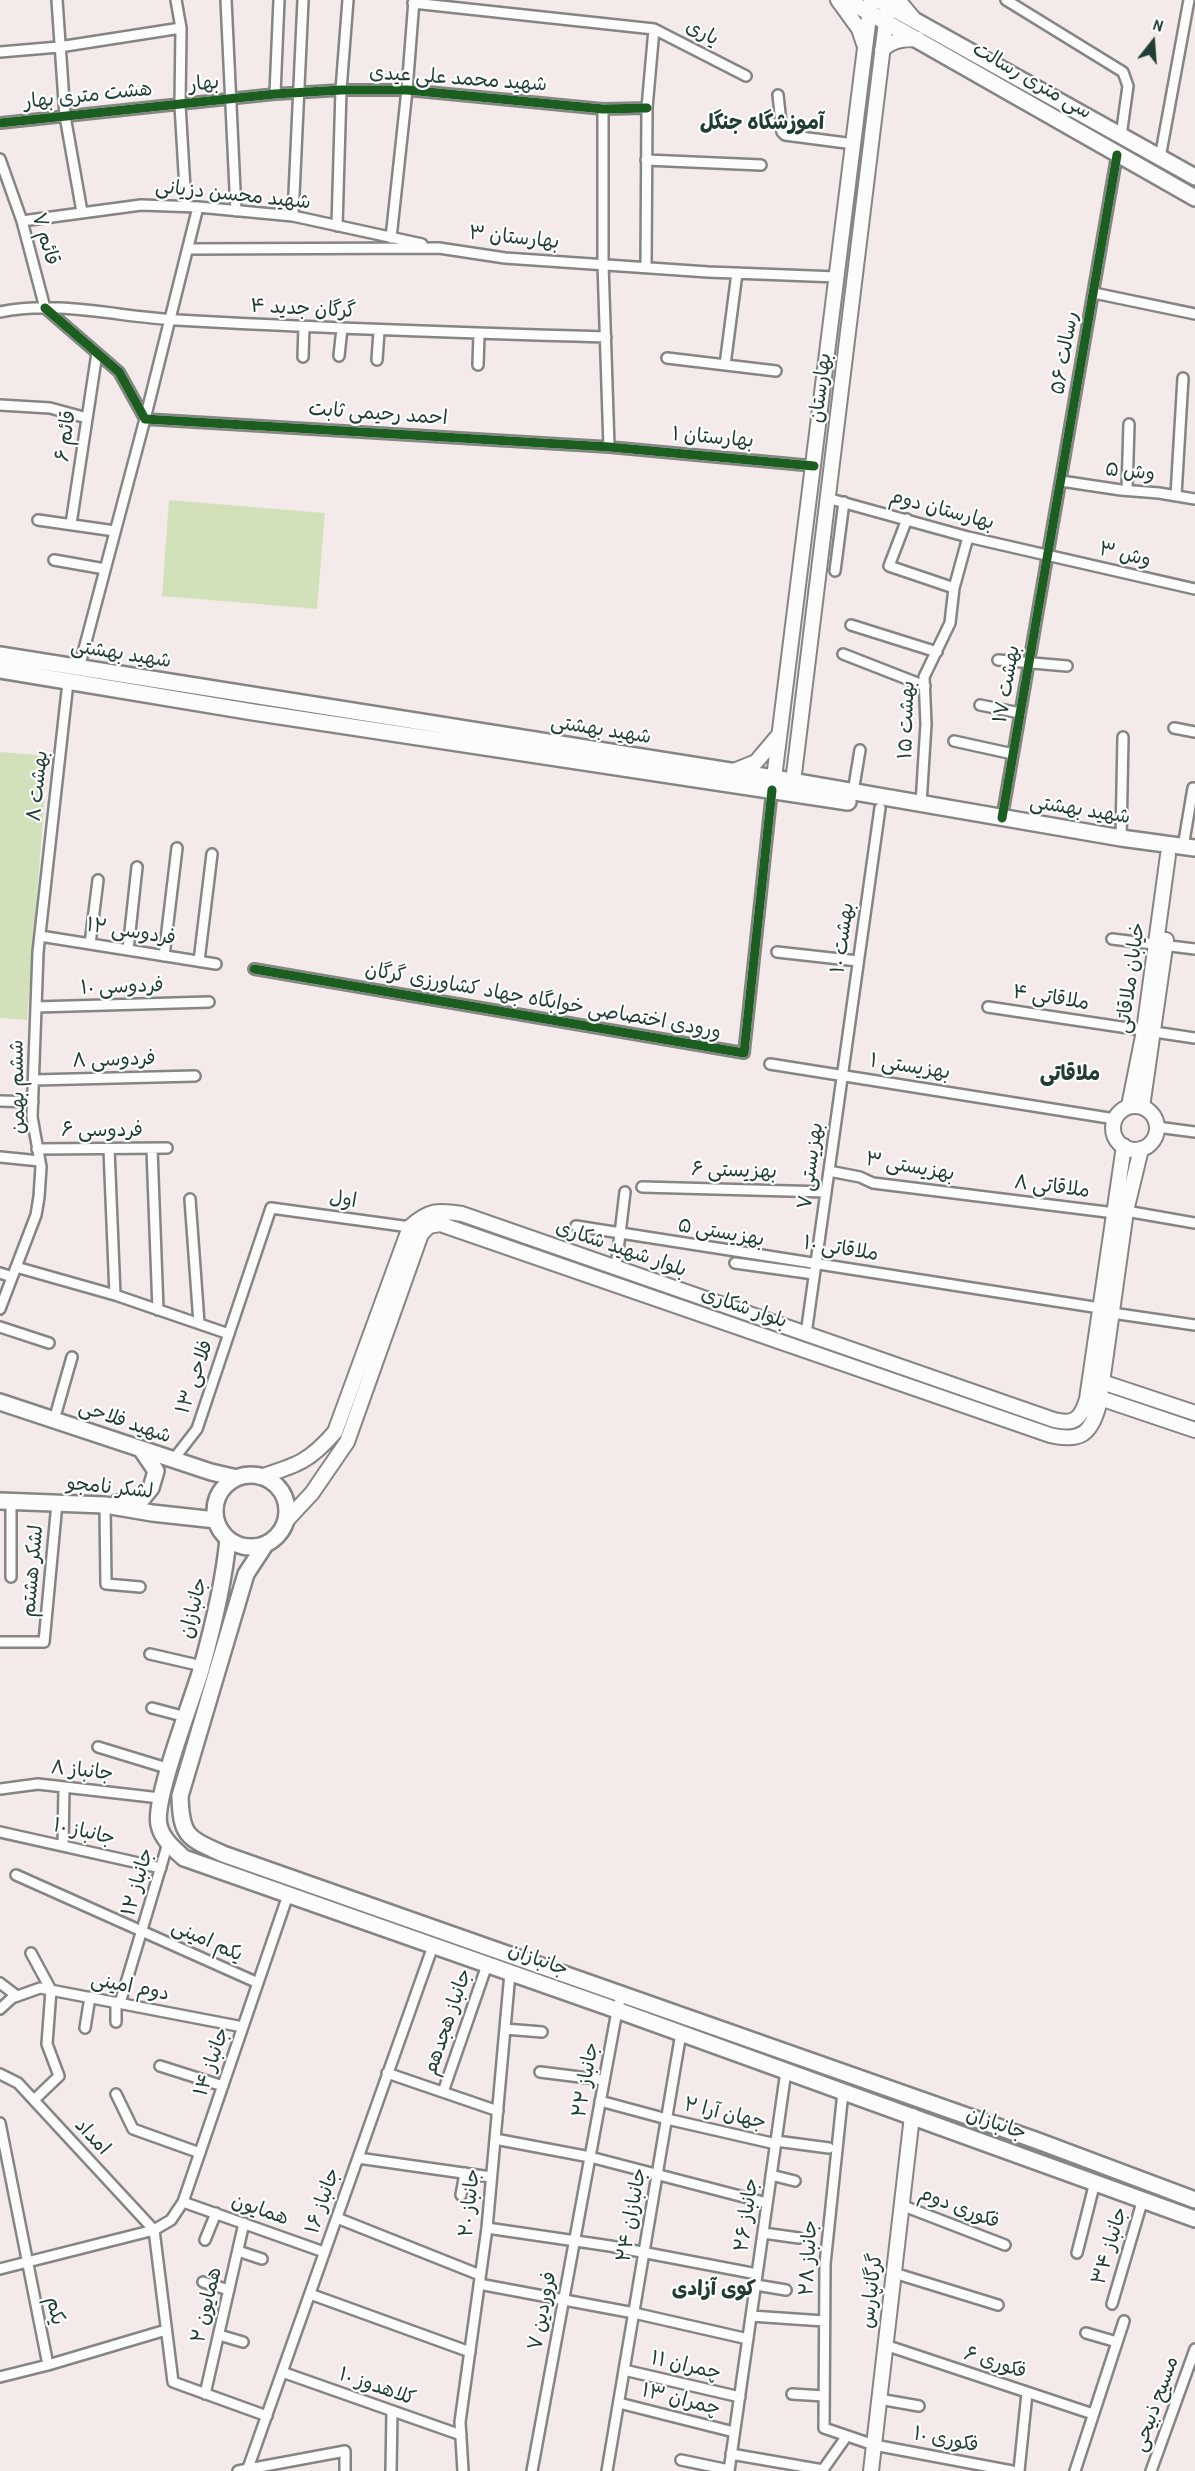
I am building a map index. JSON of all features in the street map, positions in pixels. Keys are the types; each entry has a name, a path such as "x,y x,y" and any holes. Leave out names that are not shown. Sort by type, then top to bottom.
{"main road":[{"path":"838,0 859,29 865,50"},
{"name":"سی متری رسالت","path":"847,0 883,6 916,22 1195,177"},
{"name":"بهارستان","path":"773,784 865,50 883,6"},
{"name":"بهارستان","path":"793,787 882,50 883,6"},
{"name":"سی متری رسالت","path":"883,6 918,39 1195,198"},
{"path":"882,50 888,44 898,40 918,39"},
{"path":"853,149 869,156"},
{"path":"805,538 822,541"},
{"name":"شهید بهشتی","path":"0,669 79,668 299,711 793,787 853,792 1121,838 1178,849 1195,858"},
{"name":"شهید بهشتی","path":"0,669 68,682 299,711 731,772 773,784"},
{"path":"731,772 756,762 779,734"},
{"name":"شهید بهشتی","path":"793,787 880,808 1178,849"},
{"name":"خیابان ملاقاتی","path":"1136,1107 1160,944 1178,849"},
{"path":"1136,1107 1152,1114 1157,1127 1154,1139 1141,1149 1124,1146 1114,1135 1115,1119 1122,1110 1136,1107"},
{"name":"بلوار شکاری","path":"286,1521 312,1493 347,1442 421,1234 429,1226 440,1224 1050,1435 1065,1438 1080,1436 1091,1428 1100,1398 1095,1384 1120,1212 1124,1146"},
{"name":"بلوار شکاری","path":"1120,1212 1141,1149"},
{"name":"بلوار شهید شکاری","path":"410,1227 423,1215 441,1210 462,1214 1066,1423 1074,1422 1083,1411 1095,1384"},
{"path":"260,1477 298,1464 319,1451 334,1432 410,1227"},
{"path":"630,1289 635,1274"},
{"path":"1095,1384 1124,1389 1195,1413"},
{"path":"1120,1404 1124,1389"},
{"path":"1100,1398 1195,1430"},
{"name":"شهید فلاحی","path":"0,1402 173,1460 237,1478"},
{"path":"105,1505 142,1499 151,1488 156,1471 141,1449"},
{"path":"260,1477 271,1482 282,1492 287,1509 286,1521 279,1535 265,1545 248,1547 228,1539 216,1520 216,1504 226,1485 237,1478 260,1477"},
{"name":"لشکر نامجو","path":"5,1501 105,1505 152,1514 216,1520"},
{"name":"جانبازان","path":"228,1539 225,1571 202,1666 160,1798 159,1825 168,1843 184,1858 681,2033 1195,2219"},
{"name":"جانبازان","path":"265,1545 246,1574 180,1796 181,1821 187,1832 198,1842 223,1854 1019,2134 1195,2200"},
{"path":"215,1614 233,1619"},
{"path":"351,1917 356,1901"},
{"name":"گرگانپارس","path":"871,2471 912,2116"},
{"path":"1014,2152 1019,2134"}],"street":[{"path":"57,0 65,116 82,212"},
{"path":"176,0 181,28 180,105 186,206"},
{"path":"226,0 236,211"},
{"path":"275,94 279,0"},
{"path":"293,216 303,0"},
{"path":"337,226 341,90 348,0"},
{"path":"1006,0 1123,72 1128,86 1121,136"},
{"path":"1160,158 1189,0"},
{"path":"391,238 414,2"},
{"name":"یاری","path":"414,2 654,29 746,76"},
{"path":"0,52 59,47 181,28"},
{"path":"646,267 647,108 654,29"},
{"name":"شهید محمد علی عیدی","path":"231,100 275,94 341,90 407,90 603,109 647,108"},
{"path":"778,95 782,132 785,135 853,149"},
{"name":"بهار","path":"180,105 231,100"},
{"name":"هشت متری بهار","path":"0,123 180,105"},
{"path":"603,109 603,264 609,447"},
{"name":"۵۶ رسالت","path":"1048,556 1118,155"},
{"name":"۷ قائم","path":"0,159 4,180 22,221 45,308"},
{"path":"646,160 761,165"},
{"name":"شهید محسن دزیانی","path":"22,221 141,205 186,206 293,216 439,248"},
{"path":"79,668 171,320 198,207"},
{"name":"بهارستان ۳","path":"188,249 439,248 505,258 837,278"},
{"path":"725,365 737,273"},
{"path":"1094,292 1195,314"},
{"path":"45,308 119,372 145,419"},
{"name":"گرگان جدید ۴","path":"0,309 45,308 171,320 379,331 606,337"},
{"path":"303,357 304,327"},
{"path":"339,356 342,328"},
{"path":"377,360 379,331"},
{"path":"478,365 479,334"},
{"name":"قائم ۶","path":"71,524 97,353"},
{"path":"667,358 776,371"},
{"path":"1176,495 1183,378"},
{"path":"0,405 50,408 87,418"},
{"name":"احمد رحیمی ثابت","path":"145,419 609,447"},
{"path":"1127,490 1128,424"},
{"name":"۱ بهارستان","path":"609,447 814,466"},
{"name":"وش ۵","path":"1061,481 1195,499"},
{"name":"بهارستان دوم","path":"827,498 968,537 1048,556"},
{"path":"836,571 844,502"},
{"path":"907,519 889,566 954,588"},
{"path":"38,520 115,531"},
{"name":"بهشت ۱۵","path":"921,804 926,686 924,676 950,623 954,588 968,537"},
{"name":"وش ۳","path":"1048,556 1195,589"},
{"name":"بهشت ۱۷","path":"1002,818 1048,556"},
{"path":"54,560 105,569"},
{"path":"851,625 937,652"},
{"path":"843,654 926,686"},
{"path":"998,660 1067,666"},
{"name":"۸ بهشت","path":"45,893 68,682"},
{"path":"980,705 1020,713"},
{"path":"1174,728 1195,732"},
{"path":"1121,838 1124,737"},
{"path":"954,741 1013,754"},
{"path":"853,792 860,750"},
{"name":"ورودی اختصاصی خوابگاه جهاد کشاورزی گرگان","path":"254,969 744,1053 773,784"},
{"path":"1178,849 1193,788"},
{"name":"بهشت ۱۰","path":"842,1074 880,808"},
{"path":"164,956 177,848"},
{"path":"199,961 212,854"},
{"path":"128,950 137,867"},
{"path":"90,944 98,880"},
{"name":"ششم بهمن","path":"0,1309 36,1215 39,1197 40,1161 32,1117 40,936 45,893"},
{"name":"۱۲ فردوسی","path":"40,936 216,964"},
{"path":"1112,939 1195,949"},
{"path":"777,952 858,961"},
{"name":"۱۰ فردوسی","path":"36,1007 209,1002"},
{"name":"ملاقاتی ۴","path":"988,1007 1195,1038"},
{"name":"بهزیستی ۱","path":"770,1064 1115,1119"},
{"name":"۷ بهزیستی","path":"806,1334 842,1074"},
{"name":"۸ فردوسی","path":"33,1080 195,1076"},
{"path":"0,1101 33,1102"},
{"path":"1157,1127 1195,1132"},
{"name":"۶ فردوسی","path":"38,1149 167,1148"},
{"path":"109,1149 115,1295"},
{"path":"152,1149 158,1310"},
{"path":"0,1157 40,1161"},
{"name":"۳ بهزیستی","path":"829,1171 860,1177 873,1183 986,1197"},
{"name":"بهزیستی ۶","path":"642,1186 826,1192"},
{"path":"616,1268 624,1192"},
{"name":"ملاقاتی ۸","path":"986,1197 1195,1223"},
{"path":"190,1199 199,1323"},
{"name":"اول","path":"272,1208 410,1227"},
{"name":"۱۳ فلاحی","path":"173,1460 197,1429 272,1208"},
{"name":"۵ بهزیستی","path":"576,1226 814,1271"},
{"name":"۱۰ ملاقاتی","path":"576,1226 1195,1325"},
{"path":"735,1263 814,1271"},
{"path":"16,1267 115,1295 229,1334"},
{"path":"0,1273 12,1277"},
{"path":"0,1327 49,1343"},
{"path":"54,1420 72,1357"},
{"path":"5,1501 11,1577"},
{"name":"لشکر هشتم","path":"0,1642 44,1642 57,1503"},
{"path":"105,1505 106,1584 140,1587"},
{"path":"150,1654 202,1666"},
{"path":"152,1708 186,1717"},
{"path":"98,1747 170,1769"},
{"name":"جانباز ۸","path":"0,1789 38,1784 160,1798"},
{"path":"63,1845 64,1787"},
{"name":"۱۰ جانباز","path":"0,1832 160,1868"},
{"name":"۱۲ جانباز","path":"116,2022 118,2003 168,1843"},
{"name":"یکم امینی","path":"16,1875 258,1983"},
{"name":"جانباز ۱۴","path":"154,2230 171,2220 183,2202 288,1895"},
{"name":"جانباز ۱۶","path":"245,2470 267,2416 432,1946"},
{"path":"31,1953 51,1990 47,2044 59,2076 34,2100"},
{"name":"جانباز هجدهم","path":"442,2092 487,1965"},
{"name":"۲۰ جانباز","path":"463,2471 460,2422 487,2228 510,1973"},
{"path":"0,1983 14,1997 0,2010"},
{"name":"دوم امینی","path":"14,1997 40,1988 243,2027"},
{"name":"۲۲ جانباز","path":"590,2157 622,1994"},
{"path":"86,2028 90,1997"},
{"path":"505,2029 542,2032"},
{"name":"جانبازان ۲۴","path":"607,2471 681,2033"},
{"path":"160,2066 223,2086"},
{"name":"جانباز ۲۶","path":"729,2470 786,2071"},
{"path":"540,2072 604,2080"},
{"path":"387,2073 498,2111"},
{"name":"امداد","path":"0,2074 18,2083 154,2230"},
{"name":"جانباز ۲۸","path":"824,2428 825,2264 843,2092"},
{"path":"116,2094 133,2129 200,2153"},
{"name":"۲ جهان آرا","path":"600,2101 667,2119 776,2143 829,2148"},
{"name":"یکم","path":"0,2123 3,2155 48,2365"},
{"path":"495,2139 590,2157 767,2203"},
{"name":"فروردین ۷","path":"532,2471 590,2157"},
{"path":"358,2158 491,2177"},
{"path":"461,2195 465,2173"},
{"path":"771,2175 795,2181"},
{"path":"1077,2253 1095,2182"},
{"name":"۳۴ جانباز","path":"1112,2304 1143,2199"},
{"name":"همایون","path":"183,2202 324,2252"},
{"name":"فکوری دوم","path":"901,2205 1005,2245"},
{"path":"205,2240 216,2213"},
{"path":"337,2218 411,2247 480,2279 748,2339"},
{"name":"۲ همایون","path":"205,2394 244,2223"},
{"path":"487,2228 610,2246 757,2274"},
{"path":"0,2269 154,2230 173,2382 267,2416"},
{"path":"763,2233 799,2238"},
{"path":"238,2251 262,2259"},
{"path":"894,2273 998,2305"},
{"path":"203,2282 229,2289"},
{"path":"756,2285 786,2290"},
{"path":"309,2294 470,2352"},
{"path":"751,2316 824,2321"},
{"path":"1075,2471 1124,2322"},
{"path":"0,2377 166,2330"},
{"path":"1086,2333 1117,2343"},
{"path":"219,2335 243,2342"},
{"name":"فکوری ۶","path":"885,2345 1093,2414"},
{"name":"مسیح ذبیحی","path":"1150,2471 1195,2349"},
{"name":"۱۱ چمران","path":"624,2370 740,2397"},
{"name":"کلاهدوز ۱۰","path":"282,2372 461,2435"},
{"path":"1019,2471 1027,2393"},
{"path":"792,2394 824,2396"},
{"path":"879,2399 919,2406"},
{"name":"۱۳ چمران","path":"619,2403 734,2432"},
{"path":"392,2411 393,2470"},
{"name":"فکوری ۱۰","path":"824,2428 874,2445 1012,2471"},
{"path":"731,2454 822,2470 846,2437"},
{"path":"245,2470 285,2466 345,2451 345,2471"},
{"path":"681,2460 729,2470"}],"green space":[{"path":"169,500 325,513 317,609 162,596"},
{"path":"0,752 48,756 27,1020 0,1018"}],"cycle path":[{"path":"0,123 275,94 341,90 407,90 603,109 647,108"},
{"path":"1002,818 1117,155"},
{"path":"45,308 119,372 145,419 609,447 814,466"},
{"path":"254,969 744,1053 772,790"}],"district":[{"name":"آموزشگاه جنگل","path":"762,123"},
{"name":"ملاقاتی","path":"1070,1074"},
{"name":"کوی آزادی","path":"714,2289"}]}
